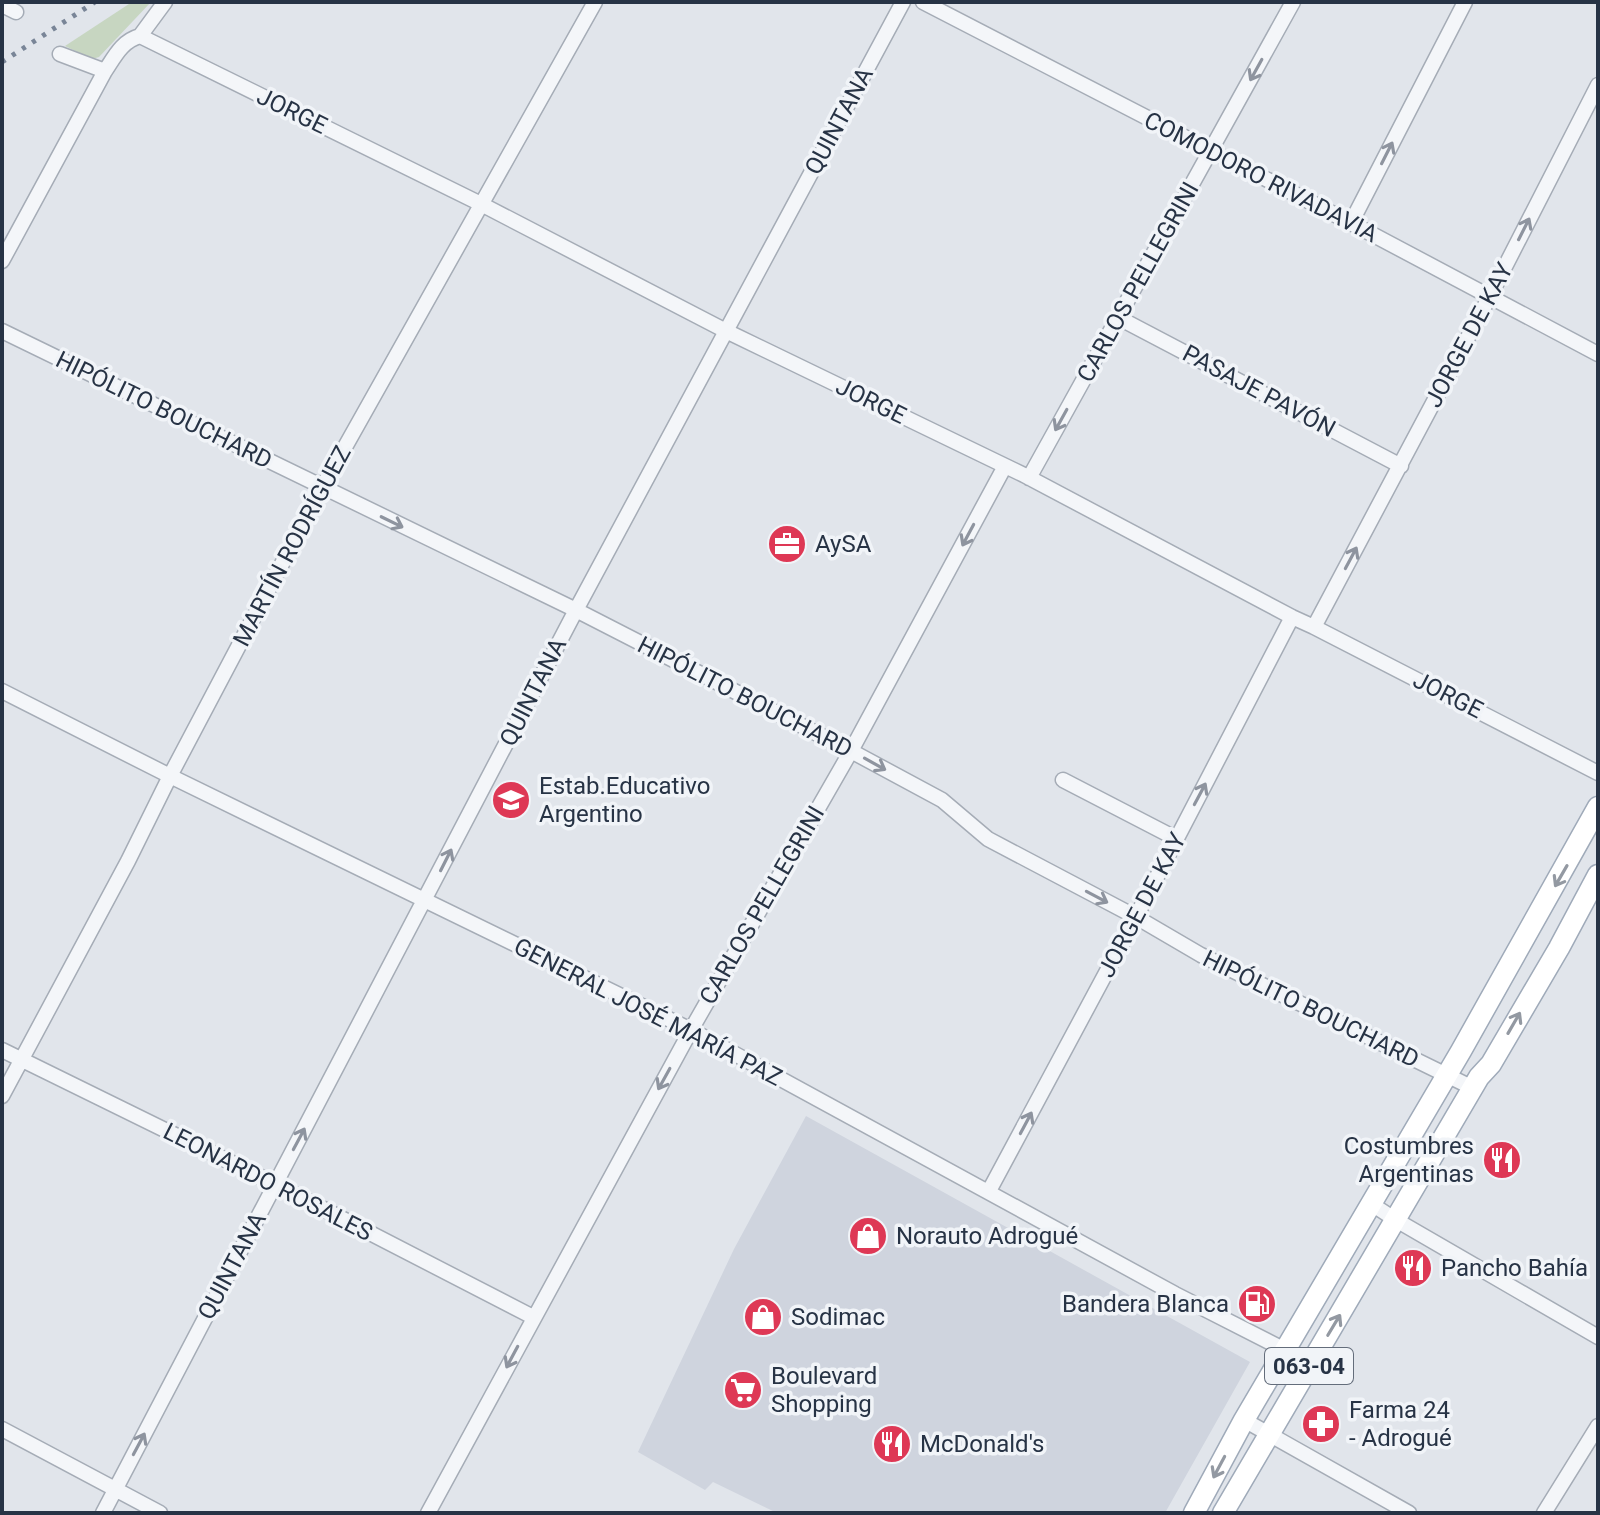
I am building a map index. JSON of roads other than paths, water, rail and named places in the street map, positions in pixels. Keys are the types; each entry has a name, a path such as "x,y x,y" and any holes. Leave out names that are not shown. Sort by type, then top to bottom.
{"main road":[{"name":"063-04","path":"1194,1513 1244,1420 1446,1076 1598,807"},
{"name":"063-04","path":"1223,1513 1479,1077 1491,1064 1598,875"}],"street":[{"path":"2,261 105,71 123,45 140,36 165,2"},
{"name":"MARTÍN RODRÍGUEZ","path":"2,1096 322,488 595,2"},
{"name":"QUINTANA","path":"103,1513 576,610 903,2"},
{"name":"COMODORO RIVADAVIA","path":"923,2 1598,354"},
{"name":"CARLOS PELLEGRINI","path":"1029,478 1293,2"},
{"path":"1351,223 1465,2"},
{"name":"JORGE","path":"140,36 481,204 726,331 1029,478 1598,773"},
{"path":"60,54 105,71"},
{"name":"JORGE DE KAY","path":"1314,627 1598,85"},
{"name":"PASAJE PAVÓN","path":"1117,317 1401,466"},
{"name":"HIPÓLITO BOUCHARD","path":"2,331 576,610 851,751 942,800 988,839 1201,955 1473,1088"},
{"name":"CARLOS PELLEGRINI","path":"428,1513 691,1030 851,751 1005,466"},
{"name":"JORGE DE KAY","path":"989,1191 1292,617"},
{"name":"GENERAL JOSÉ MARÍA PAZ","path":"2,691 691,1030 1175,1294 1285,1350"},
{"path":"1063,780 1177,839"},
{"name":"LEONARDO ROSALES","path":"2,1050 275,1184 533,1317"},
{"path":"1370,1203 1598,1337"},
{"path":"1244,1420 1409,1513"},
{"path":"1544,1513 1598,1426"},
{"path":"2,1429 160,1513"}],"railway":[{"path":"2,62 95,2"}],"place":[{"name":"AySA","path":"787,544"},
{"name":"Estab.Educativo Argentino","path":"511,800"},
{"name":"Costumbres Argentinas","path":"1502,1160"},
{"name":"Norauto Adrogué","path":"868,1236"},
{"name":"Pancho Bahía","path":"1413,1268"},
{"name":"Bandera Blanca","path":"1257,1304"},
{"name":"Sodimac","path":"763,1317"},
{"name":"Boulevard Shopping","path":"743,1390"},
{"name":"Farma 24 - Adrogué","path":"1321,1424"},
{"name":"McDonald's","path":"892,1444"}]}
